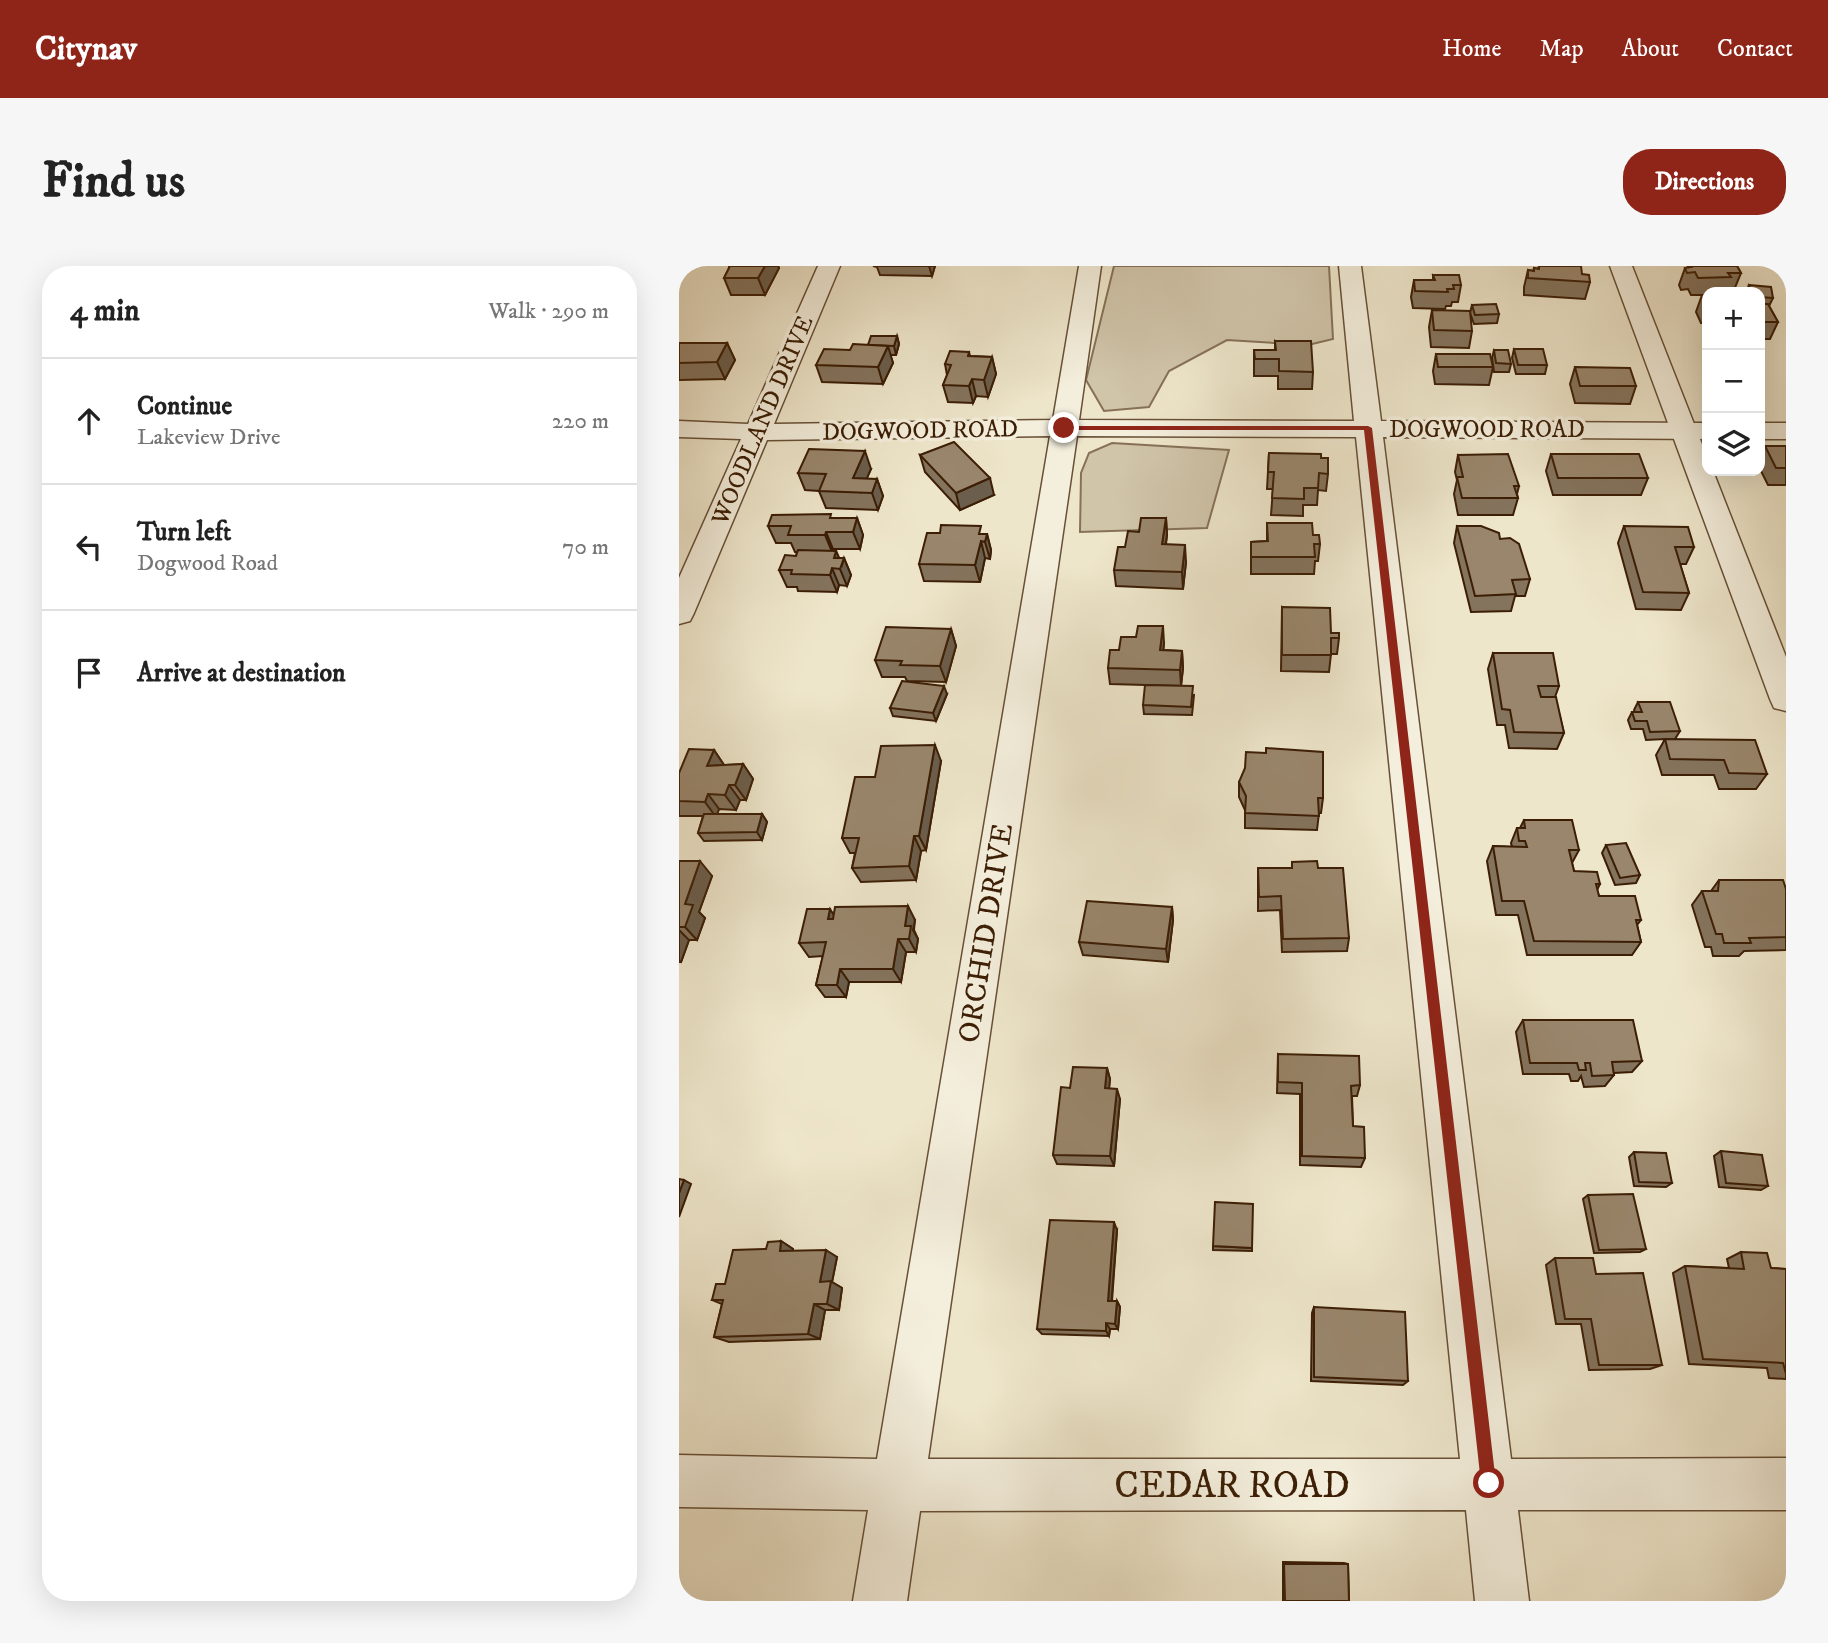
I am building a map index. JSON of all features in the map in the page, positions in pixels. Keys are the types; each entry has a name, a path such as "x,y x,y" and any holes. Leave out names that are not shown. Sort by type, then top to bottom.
{"street":[{"name":"WOODLAND DRIVE","path":"679,613 828,266"},
{"name":"ORCHID DRIVE","path":"880,1601 1090,266"},
{"path":"1350,266 1501,1601"},
{"path":"1621,266 1697,430 1786,699"},
{"name":"DOGWOOD ROAD","path":"679,429 757,432 1064,428 1697,430"},
{"path":"1765,431 1786,431"},
{"name":"CEDAR ROAD","path":"679,1481 898,1485 1786,1484"}],"shaded area":[{"path":"1114,266 1329,266 1333,339 1308,345 1227,340 1169,371 1149,407 1104,411 1086,380"},
{"path":"1112,443 1229,450 1207,528 1080,532 1081,473 1089,453"}],"building":[{"path":"730,266 765,266 758,278 724,278"},
{"path":"1539,266 1581,266 1582,274 1589,275 1590,282 1528,278 1528,270 1534,271 1534,268 1539,269"},
{"path":"1737,266 1741,273 1728,273 1731,277 1698,278 1695,272 1687,273 1685,268"},
{"path":"1433,275 1459,275 1461,285 1453,285 1454,289 1447,289 1448,292 1415,291 1414,280 1435,280"},
{"path":"1749,285 1771,287 1773,298 1765,297 1765,287"},
{"path":"1496,304 1499,314 1475,315 1472,305"},
{"path":"1765,304 1768,304 1778,322 1765,322"},
{"path":"1432,310 1470,311 1472,331 1434,330"},
{"path":"871,336 897,336 894,346 868,345"},
{"path":"1275,341 1311,341 1313,372 1279,371 1279,359 1255,359 1254,350 1276,350"},
{"path":"679,343 727,343 717,362 679,363"},
{"path":"853,344 888,346 878,367 816,365 824,349 850,350"},
{"path":"1514,349 1543,349 1547,365 1518,365"},
{"path":"1494,350 1508,350 1511,364 1496,363"},
{"path":"950,351 969,352 968,356 992,357 984,380 972,379 969,386 943,385 951,365 945,364"},
{"path":"1436,354 1490,354 1493,367 1438,367"},
{"path":"1575,367 1630,368 1636,386 1580,386"},
{"path":"954,442 990,478 956,493 920,455"},
{"path":"1765,446 1786,446 1786,468 1776,468"},
{"path":"809,449 865,451 853,478 877,479 872,493 819,491 826,474 798,473"},
{"path":"1269,453 1321,454 1321,458 1328,458 1328,474 1319,473 1318,488 1304,488 1304,499 1272,498 1274,472 1268,472"},
{"path":"1508,454 1519,486 1514,486 1518,498 1462,498 1457,477 1463,477 1458,455"},
{"path":"1551,454 1639,454 1648,478 1558,478"},
{"path":"831,514 830,518 857,518 853,532 788,535 791,526 768,526 772,515"},
{"path":"1141,518 1166,518 1162,544 1185,545 1182,572 1114,570 1118,547 1125,547 1128,531 1139,532"},
{"path":"1267,523 1312,523 1313,535 1319,535 1320,544 1314,544 1315,557 1251,557 1251,542 1268,541"},
{"path":"941,525 981,526 979,534 987,534 985,542 981,541 975,565 919,564 927,533 940,533"},
{"path":"1457,526 1481,526 1499,533 1500,539 1510,538 1519,544 1530,579 1512,580 1516,594 1475,596"},
{"path":"1624,526 1688,527 1694,547 1675,547 1689,593 1643,592"},
{"path":"798,550 836,551 834,558 844,558 840,569 832,568 830,575 791,574 792,570 779,570 785,555 796,556"},
{"path":"1282,607 1330,608 1331,633 1339,633 1339,638 1331,638 1331,655 1282,655"},
{"path":"1138,626 1163,626 1160,650 1182,651 1180,670 1108,668 1110,650 1119,650 1121,637 1136,637"},
{"path":"886,627 951,629 940,666 900,665 902,661 875,660"},
{"path":"1493,653 1553,653 1559,686 1538,686 1541,697 1556,697 1564,733 1514,732 1510,710 1502,709"},
{"path":"902,681 944,686 933,713 890,708"},
{"path":"1145,685 1193,686 1191,707 1143,705"},
{"path":"1638,702 1670,702 1680,731 1650,732 1647,721 1635,721 1632,712 1642,712"},
{"path":"1665,739 1755,740 1767,774 1729,773 1724,760 1670,759"},
{"path":"935,745 919,836 914,836 909,866 852,868 859,838 842,838 855,777 875,777 881,746"},
{"path":"1266,748 1323,752 1323,798 1318,798 1319,816 1245,813 1246,796 1239,782 1245,768 1246,752 1266,753"},
{"path":"689,749 714,750 707,766 743,764 735,785 729,785 725,795 708,794 705,802 679,801 679,773"},
{"path":"704,814 762,814 757,832 698,833"},
{"path":"1524,820 1572,820 1579,850 1569,850 1574,871 1597,872 1599,896 1635,896 1641,920 1636,920 1641,942 1534,941 1524,901 1502,901 1493,846 1527,847 1525,841 1519,841 1517,828 1525,828"},
{"path":"1626,843 1640,875 1620,878 1606,845"},
{"path":"679,861 700,861 685,904 693,905 685,927 679,927"},
{"path":"1317,861 1318,868 1343,868 1349,938 1283,939 1281,896 1259,897 1258,868 1292,868 1292,862"},
{"path":"1719,880 1783,880 1786,889 1786,937 1749,938 1751,943 1724,943 1722,934 1716,934 1702,891 1718,891"},
{"path":"1087,901 1172,907 1166,949 1079,942"},
{"path":"908,906 905,926 911,926 909,939 898,939 893,969 840,969 837,985 816,985 826,942 799,943 807,909 830,909 828,919 833,919 835,907"},
{"path":"1523,1020 1633,1020 1642,1061 1612,1062 1614,1075 1592,1076 1590,1063 1585,1063 1586,1070 1579,1070 1577,1063 1530,1063"},
{"path":"1278,1054 1359,1056 1360,1085 1351,1086 1353,1126 1364,1127 1365,1158 1302,1156 1302,1083 1278,1082"},
{"path":"1073,1067 1107,1068 1105,1088 1117,1089 1110,1156 1053,1155 1061,1087 1070,1088"},
{"path":"1721,1151 1762,1155 1768,1186 1726,1183"},
{"path":"1634,1152 1666,1153 1672,1183 1639,1182"},
{"path":"679,1179 684,1180 679,1193"},
{"path":"1633,1194 1646,1249 1599,1250 1588,1195"},
{"path":"1215,1202 1253,1204 1252,1248 1213,1246"},
{"path":"1050,1220 1114,1222 1108,1301 1117,1301 1115,1324 1106,1323 1106,1331 1037,1329"},
{"path":"781,1241 780,1251 826,1250 820,1282 831,1281 827,1304 814,1304 808,1334 714,1337 723,1300 712,1300 716,1284 725,1284 733,1250 766,1249 768,1242"},
{"path":"1741,1252 1767,1253 1771,1268 1786,1269 1786,1374 1783,1363 1703,1359 1685,1266 1744,1269"},
{"path":"1555,1258 1593,1258 1596,1274 1643,1273 1662,1365 1599,1365 1591,1319 1565,1319"},
{"path":"1314,1307 1405,1312 1408,1381 1314,1377"},
{"path":"1284,1564 1348,1564 1349,1601 1285,1601"}],"route":[{"path":"1064,428 1368,428 1489,1483"}]}
